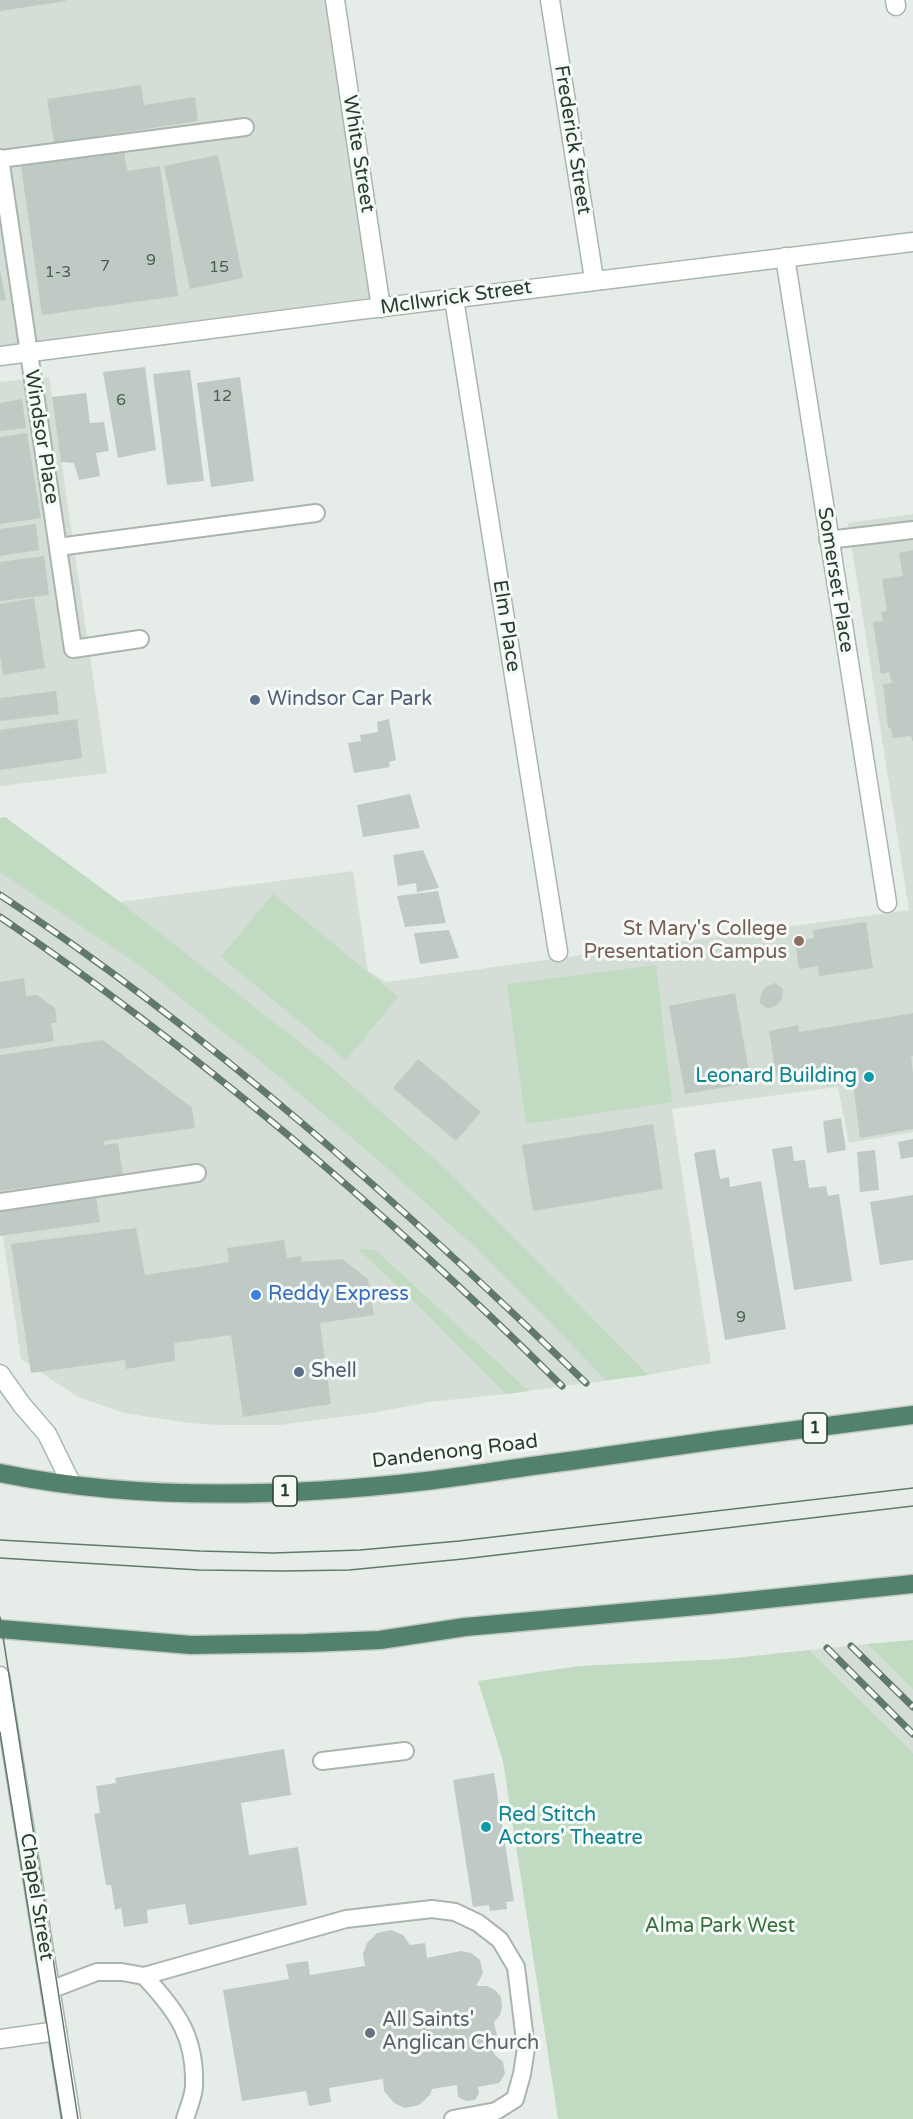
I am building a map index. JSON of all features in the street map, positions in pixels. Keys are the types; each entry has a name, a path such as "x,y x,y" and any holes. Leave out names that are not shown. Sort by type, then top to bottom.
{"highway":[{"name":"Dandenong Road","path":"0,1473 72,1485 157,1492 248,1493 425,1481 913,1415"},
{"path":"0,1629 191,1645 380,1640 465,1627 913,1584"}],"street":[{"name":"White Street","path":"335,0 381,308"},
{"name":"Frederick Street","path":"549,0 594,279"},
{"name":"McIlwrick Street","path":"0,357 594,279 913,242"},
{"name":"Somerset Place","path":"784,257 887,903"},
{"name":"Elm Place","path":"454,299 558,952"},
{"path":"0,1374 47,1434 72,1485"},
{"name":"Chapel Street","path":"0,1676 71,2119"},
{"path":"0,2038 57,2031"}],"lane":[{"path":"0,159 245,127"},
{"name":"Windsor Place","path":"0,159 73,649 140,639"},
{"path":"58,547 316,513"},
{"path":"828,540 913,530"},
{"path":"0,1202 197,1173"},
{"path":"322,1761 405,1751"},
{"path":"50,1990 97,1972 122,1972 144,1976 346,1919 432,1909 455,1912 478,1923 500,1940 516,1967 526,2048 515,2099 496,2111 453,2119"},
{"path":"144,1976 165,1998 183,2025 191,2054 194,2089 185,2119"}],"shaded area":[{"path":"0,0 335,0 381,308 0,356"},
{"path":"49,377 107,773 0,786 0,382"},
{"path":"913,514 913,1132 849,1143 838,1087 672,1109 711,1363 648,1375 429,1402 377,1412 280,1425 219,1425 124,1413 78,1397 21,1359 3,1236 0,1236 0,818 5,817 120,902 353,871 368,971 386,982 909,910 848,523"},
{"path":"867,1644 913,1690 913,1753 809,1650"}],"green space":[{"path":"5,817 120,902 326,1063 448,1171 648,1375 606,1380 487,1258 378,1160 281,1078 142,967 0,872 0,818"},
{"path":"273,894 398,997 346,1060 221,957"},
{"path":"656,965 672,1102 526,1124 507,984"},
{"path":"358,1249 375,1250 529,1391 506,1394 423,1310"},
{"path":"913,1640 913,1690 867,1644"},
{"name":"Alma Park West","path":"809,1650 913,1753 913,2119 558,2119 503,1761 478,1681 579,1666 725,1659"}],"building":[{"path":"0,0 65,0 66,1 0,11"},
{"path":"141,85 144,105 195,97 198,121 54,143 47,99"},
{"path":"124,151 127,171 160,166 178,296 42,315 21,166"},
{"path":"218,155 243,278 190,289 164,166"},
{"path":"0,270 6,300 0,301"},
{"path":"145,367 156,450 118,458 103,372"},
{"path":"190,370 204,481 167,485 153,374"},
{"path":"240,377 254,481 211,487 197,383"},
{"path":"86,393 90,423 104,422 109,451 96,453 100,476 79,480 74,463 61,462 52,397"},
{"path":"22,399 26,428 0,431 0,403"},
{"path":"27,433 41,518 0,524 0,437"},
{"path":"36,524 39,550 0,556 0,529"},
{"path":"913,550 912,741 911,736 893,738 891,728 888,728 883,684 892,683 889,672 881,674 873,622 883,621 881,612 887,611 882,579 903,576 899,553"},
{"path":"44,556 49,595 0,601 0,562"},
{"path":"34,598 45,668 3,675 0,656 0,604"},
{"path":"56,691 59,714 0,721 0,698"},
{"path":"77,719 82,758 0,770 0,730"},
{"path":"389,719 396,760 389,762 390,767 354,773 348,743 361,741 360,735 378,732 377,722"},
{"path":"410,794 420,828 363,837 357,805"},
{"path":"423,850 439,888 417,892 416,883 398,886 393,855"},
{"path":"438,891 446,923 405,927 397,896"},
{"path":"866,922 873,968 819,976 818,966 799,969 795,941 814,938 813,930"},
{"path":"449,930 459,958 420,964 414,933"},
{"path":"24,978 26,996 37,995 55,1008 57,1023 51,1023 54,1041 0,1049 0,982"},
{"path":"775,983 783,989 782,999 777,1005 768,1009 760,1003 761,994 766,987"},
{"path":"735,993 751,1083 685,1094 669,1006"},
{"name":"Leonard Building","path":"913,1013 913,1056 911,1056 913,1129 860,1138 853,1082 827,1086 824,1071 777,1080 769,1031 798,1025 799,1032"},
{"path":"103,1040 192,1108 195,1128 104,1141 104,1145 118,1143 123,1175 0,1191 0,1055"},
{"path":"418,1059 481,1112 456,1141 393,1088"},
{"path":"841,1118 846,1150 827,1153 823,1121"},
{"path":"653,1124 663,1189 533,1211 522,1145"},
{"path":"913,1139 913,1157 901,1159 898,1142"},
{"path":"792,1146 794,1161 805,1160 809,1188 826,1186 828,1196 839,1194 852,1281 794,1290 772,1149"},
{"path":"715,1149 720,1179 729,1177 730,1187 761,1181 786,1329 725,1340 694,1153"},
{"path":"875,1150 879,1190 860,1192 857,1152"},
{"path":"913,1195 913,1260 880,1265 870,1202"},
{"path":"96,1197 100,1222 0,1236 0,1212"},
{"path":"136,1228 145,1275 229,1262 227,1248 284,1240 287,1258 301,1256 302,1262 342,1259 368,1279 374,1315 320,1323 331,1404 243,1417 231,1335 174,1343 175,1361 126,1369 125,1360 31,1373 11,1244"},
{"path":"284,1749 291,1795 241,1803 249,1855 298,1847 307,1905 189,1925 185,1904 147,1910 148,1923 124,1927 121,1908 115,1910 111,1885 106,1885 94,1814 100,1813 96,1786 116,1783 115,1778"},
{"path":"494,1773 514,1901 506,1902 507,1909 490,1911 489,1905 473,1907 453,1780"},
{"path":"391,1930 403,1935 410,1945 425,1943 427,1958 461,1951 471,1953 480,1960 483,1973 476,1986 487,1986 501,1997 500,2015 494,2022 499,2045 493,2047 494,2054 503,2062 505,2074 499,2083 478,2087 479,2093 475,2100 466,2101 458,2097 457,2085 432,2089 430,2095 419,2105 405,2108 394,2103 384,2091 383,2079 329,2088 331,2102 309,2106 306,2091 242,2101 223,1990 289,1979 286,1964 308,1961 310,1975 365,1966 363,1954 367,1943 377,1933"}],"tram line":[{"path":"0,1540 200,1551 273,1553 360,1550 459,1541 913,1488"},
{"path":"0,1558 199,1570 349,1570 463,1559 913,1506"},
{"path":"0,1617 78,2119"},
{"path":"0,1732 62,2119"}],"railway":[{"path":"0,895 156,1005 231,1064 376,1188 586,1383"},
{"path":"0,917 149,1024 292,1138 430,1259 562,1386"},
{"path":"851,1646 913,1707"},
{"path":"827,1648 913,1734"}],"place":[{"name":"Windsor Car Park","path":"255,700"},
{"name":"St Mary's College Presentation Campus","path":"799,941"},
{"name":"Leonard Building","path":"869,1077"},
{"name":"Reddy Express","path":"256,1295"},
{"name":"Shell","path":"299,1372"},
{"name":"Red Stitch Actors' Theatre","path":"486,1827"},
{"name":"All Saints' Anglican Church","path":"370,2033"}]}
